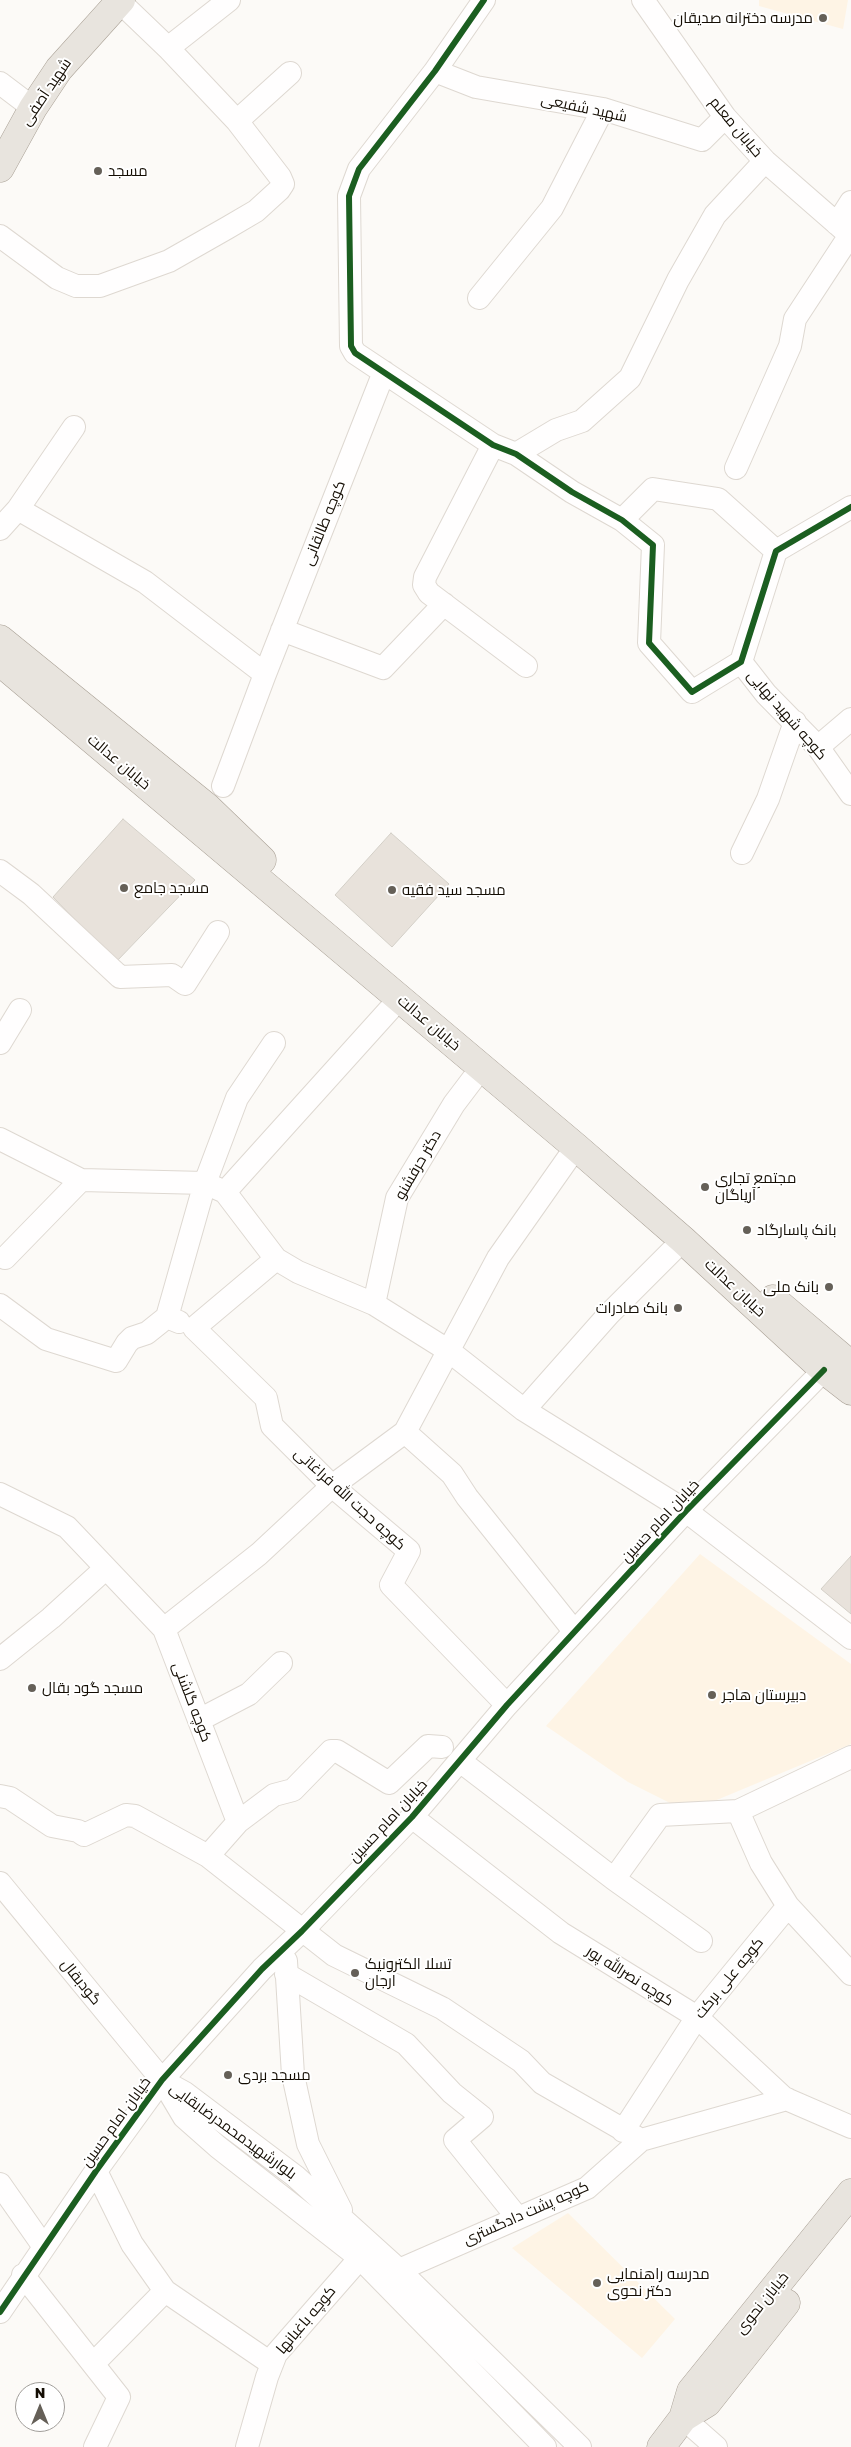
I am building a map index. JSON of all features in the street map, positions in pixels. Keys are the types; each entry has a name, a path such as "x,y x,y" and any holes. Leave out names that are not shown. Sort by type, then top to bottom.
{"main road":[{"name":"شهید آصفی","path":"0,168 33,108 59,68 120,1"},
{"name":"خیابان عدالت","path":"0,639 207,807 295,892 841,1358 851,1391"},
{"name":"خیابان عدالت","path":"0,662 482,1067 683,1240 841,1358"},
{"name":"خیابان نحوی","path":"661,2447 683,2418 691,2391 851,2193"},
{"name":"خیابان نحوی","path":"683,2418 707,2403 851,2220"}],"street":[{"path":"168,48 229,0"},
{"path":"484,0 435,72 359,169 349,196 351,346 355,353 493,445 516,454 572,492 622,520 653,545 650,643 692,692 741,662 776,551 851,507"},
{"name":"خیابان معلم","path":"643,0 724,117 765,161 846,232"},
{"path":"0,236 57,278 76,286 100,286 169,260 256,211 279,190 282,184 280,177 237,121 168,48 120,1"},
{"name":"شهید شفیعی","path":"435,72 476,87 603,109 702,140 724,117"},
{"path":"237,121 290,73"},
{"path":"0,84 33,108"},
{"path":"479,298 552,208 603,109"},
{"path":"516,454 556,430 582,421 630,378 678,280 715,214 765,161"},
{"path":"736,468 790,346 795,319 846,232 851,202"},
{"name":"کوچه طالقانی","path":"223,786 282,630 384,372"},
{"path":"0,529 18,509 74,427"},
{"path":"493,445 424,577 424,585 429,593 526,666"},
{"path":"622,520 652,490 718,500 776,551"},
{"path":"18,509 145,582 265,674"},
{"path":"282,630 383,668 444,604"},
{"name":"کوچه شهید نهایی","path":"741,662 766,694 818,747 851,794"},
{"path":"818,747 851,719"},
{"path":"742,853 768,799 795,722"},
{"path":"0,871 31,894 120,977 172,975 185,984 218,932"},
{"path":"215,1187 400,998"},
{"path":"0,1043 20,1010"},
{"path":"0,1305 46,1339 116,1361 126,1343 147,1332 167,1317 215,1187 237,1098 274,1043"},
{"name":"دکتر حرفشنو","path":"374,1304 397,1198 454,1104 482,1067"},
{"path":"0,1139 81,1180 215,1187 276,1259 298,1272 374,1304 449,1351 524,1410 686,1511 851,1638"},
{"path":"164,1630 259,1554 332,1486 405,1432 498,1258 576,1147"},
{"path":"2,1259 81,1180"},
{"path":"524,1410 608,1314 683,1240"},
{"path":"167,1317 194,1328 276,1259"},
{"name":"کوچه حجت الله فراغاتی","path":"194,1328 266,1398 272,1426 332,1486 409,1551 391,1585 507,1705"},
{"name":"خیابان امام حسین","path":"0,2312 23,2275 162,2080 262,1969 412,1817 451,1754 507,1705 686,1511 841,1358"},
{"path":"405,1432 452,1474 467,1497 574,1631"},
{"name":"کوچه گلشنی","path":"0,1494 67,1527 164,1630 238,1822"},
{"path":"0,1659 51,1618 106,1569"},
{"path":"199,1720 249,1694 281,1663"},
{"path":"208,1856 238,1822 274,1795 293,1790 331,1751 337,1751 389,1783 428,1746 451,1754 614,1879 701,1941"},
{"path":"614,1879 660,1815 738,1811 851,1758"},
{"path":"0,1796 10,1798 52,1826 84,1835 126,1815 135,1816 208,1856 294,1938 334,1954 442,2008 521,2061 542,2083 632,2136"},
{"path":"738,1811 761,1863 788,1906 851,1974"},
{"name":"کوچه نصرالله پور","path":"412,1817 561,1933 696,2017 787,2099 851,2127"},
{"name":"گودبقال","path":"0,1883 162,2080"},
{"name":"کوچه علی برکت","path":"632,2136 696,2017 788,1906"},
{"path":"294,1938 286,1974 294,2075 308,2144 348,2222"},
{"path":"286,1974 406,2044 452,2093 482,2117 454,2140 517,2217"},
{"name":"بلوارشهیدمحمدرضابقایی","path":"162,2080 185,2093 295,2176 348,2222 580,2447"},
{"name":"بلوارشهیدمحمدرضابقایی","path":"162,2080 184,2117 218,2147 360,2258 545,2447"},
{"name":"کوچه پشت دادگستری","path":"399,2270 587,2188 632,2136 787,2099"},
{"path":"96,2171 132,2244 165,2291 272,2364"},
{"path":"0,2184 44,2246"},
{"name":"کوچه باغبانها","path":"248,2447 276,2354 360,2258"},
{"path":"23,2275 119,2397 95,2447"},
{"path":"93,2364 165,2291"},
{"path":"683,2418 716,2447"}],"shaded area":[{"name":"مدرسه دخترانه صدیقان","path":"759,0 848,0 843,29 759,6"},
{"name":"دبیرستان هاجر","path":"700,1554 851,1664 851,1744 688,1812 628,1782 546,1726"},
{"name":"مدرسه راهنمایی دکتر نحوی","path":"568,2213 675,2319 642,2358 512,2248"}],"building":[{"name":"مسجد جامع","path":"123,819 195,880 116,962 53,897"},
{"name":"مسجد سید فقیه","path":"391,833 449,884 392,947 335,895"},
{"path":"851,1556 851,1614 821,1589"}],"cycle path":[{"path":"484,0 435,71 359,169 349,196 351,346 355,353 493,445 516,454 572,492 622,520 653,545 649,643 692,692 741,662 776,551 851,507"},
{"path":"0,2312 96,2171 162,2080 262,1969 302,1931 412,1817 507,1705 686,1511 824,1370"}],"place":[{"name":"مدرسه دخترانه صدیقان","path":"823,18"},
{"name":"مسجد","path":"98,171"},
{"name":"مسجد جامع","path":"124,888"},
{"name":"مسجد سید فقیه","path":"392,890"},
{"name":"مجتمع تجاری آریاگان","path":"705,1187"},
{"name":"بانک پاسارگاد","path":"747,1230"},
{"name":"بانک ملی","path":"829,1287"},
{"name":"بانک صادرات","path":"678,1308"},
{"name":"مسجد گود بقال","path":"32,1688"},
{"name":"دبیرستان هاجر","path":"712,1695"},
{"name":"تسلا الکترونیک ارجان","path":"355,1973"},
{"name":"مسجد بردی","path":"228,2075"},
{"name":"مدرسه راهنمایی دکتر نحوی","path":"597,2283"}]}
